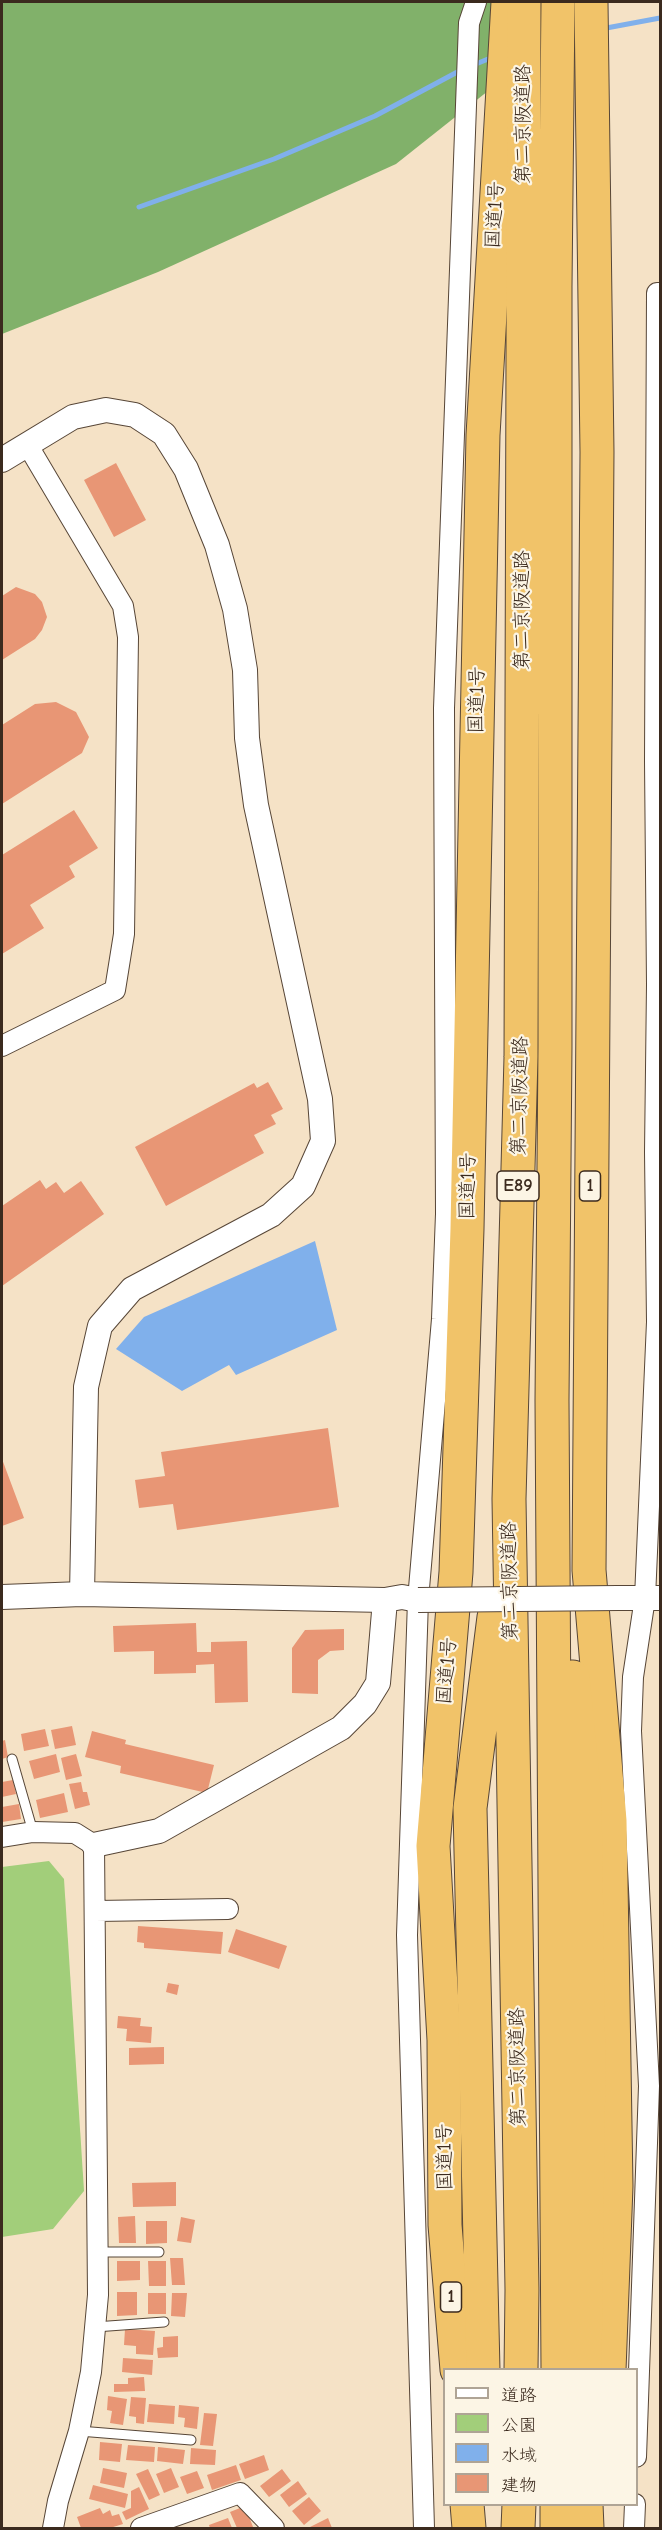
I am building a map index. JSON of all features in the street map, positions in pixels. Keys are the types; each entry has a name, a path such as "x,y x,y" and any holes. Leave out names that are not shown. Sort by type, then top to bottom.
{"highway":[{"name":"国道1号","path":"457,2368 446,2225 444,2040 433,1846 456,1572 468,1229 483,435 508,2"},
{"name":"第二京阪道路","path":"521,2368 509,1499 521,1057 524,2"},
{"name":"第二京阪道路","path":"558,2 555,286 553,1467 558,2368"},
{"name":"1","path":"591,2 597,464 589,1570 610,1821 616,2186 609,2368"},
{"path":"553,1467 585,1798 589,2066 585,2368"},
{"path":"483,2368 470,1808 509,1499"},
{"path":"467,2506 469,2529"},
{"path":"518,2529 519,2506"},
{"path":"557,2506 557,2529"},
{"path":"586,2506 587,2529"},
{"path":"591,2529 594,2506"}],"street":[{"path":"424,2529 407,1935 418,1600 442,1319 446,1214 444,708 469,23 476,2"},
{"path":"638,2400 649,2086 631,1731 633,1677 653,1598 659,1322 657,293 660,293"},
{"path":"2,460 73,417 106,410 135,415 164,434 186,469 217,545 235,609 245,670 247,738 256,805 320,1099 322,1141 303,1186 272,1215 132,1289 100,1326 86,1387 82,1594"},
{"path":"2,1046 115,990 124,934 128,637 123,606 27,444"},
{"path":"2,1597 82,1594 385,1600 402,1597 418,1600 653,1598"},
{"path":"2,1837 33,1832 75,1833 94,1845 159,1831 341,1728 365,1704 378,1683 385,1600"},
{"path":"53,2529 58,2501 79,2430 91,2372 98,2295 94,1845"},
{"path":"96,1911 228,1909"},
{"path":"141,2529 240,2493 274,2529"},
{"path":"634,2529 635,2506"}],"lane":[{"path":"12,1759 33,1832"},
{"path":"98,2252 159,2252"},
{"path":"95,2327 164,2322"},
{"path":"79,2430 191,2440"}],"green space":[{"path":"2,2 507,2 488,91 396,164 158,272 2,334"},
{"path":"49,1861 64,1879 84,2191 53,2229 2,2237 2,1867"}],"water":[{"path":"315,1241 337,1330 236,1375 229,1365 182,1391 116,1349 144,1317"}],"building":[{"path":"116,463 146,520 114,537 84,480"},
{"path":"16,587 35,594 42,602 47,617 42,630 35,639 2,660 2,596"},
{"path":"56,702 76,712 89,737 82,753 2,804 2,725 35,704"},
{"path":"74,810 98,848 69,866 75,877 30,905 44,928 2,954 2,855"},
{"path":"268,1082 283,1109 271,1115 276,1124 254,1135 264,1153 166,1206 135,1147 254,1083 257,1088"},
{"path":"40,1180 46,1189 56,1182 64,1193 81,1181 104,1214 2,1286 2,1206"},
{"path":"328,1428 339,1507 177,1530 173,1504 139,1508 135,1480 165,1476 161,1452"},
{"path":"2,1459 24,1518 2,1526"},
{"path":"196,1623 197,1652 211,1652 211,1642 247,1641 248,1702 215,1703 214,1664 196,1665 196,1673 154,1674 154,1651 114,1652 113,1626"},
{"path":"344,1629 344,1650 330,1651 318,1660 318,1694 292,1693 292,1648 305,1630"},
{"path":"72,1726 76,1745 55,1749 51,1730"},
{"path":"45,1729 49,1746 24,1751 21,1734"},
{"path":"92,1731 126,1740 125,1744 214,1765 207,1793 120,1773 121,1766 85,1757"},
{"path":"5,1740 8,1757 2,1759 2,1741"},
{"path":"56,1754 60,1772 34,1779 29,1761"},
{"path":"76,1754 82,1776 66,1780 61,1758"},
{"path":"13,1780 16,1794 2,1797 2,1782"},
{"path":"81,1782 83,1792 87,1792 90,1805 75,1809 69,1784"},
{"path":"64,1793 68,1812 40,1818 36,1800"},
{"path":"19,1804 21,1819 2,1822 2,1807"},
{"path":"138,1926 223,1932 221,1954 144,1948 144,1943 137,1942"},
{"path":"236,1929 287,1946 279,1969 228,1952"},
{"path":"168,1983 179,1985 177,1995 166,1992"},
{"path":"118,2016 141,2018 140,2026 152,2027 151,2043 126,2041 127,2029 117,2028"},
{"path":"164,2047 164,2064 129,2065 129,2048"},
{"path":"176,2182 176,2206 133,2207 132,2183"},
{"path":"135,2216 136,2243 119,2243 118,2217"},
{"path":"181,2217 195,2220 191,2243 177,2241"},
{"path":"146,2221 167,2221 167,2243 146,2244"},
{"path":"170,2258 183,2258 185,2285 172,2285"},
{"path":"117,2261 140,2261 140,2280 117,2281"},
{"path":"148,2261 166,2261 166,2286 149,2286"},
{"path":"117,2292 137,2292 137,2315 117,2316"},
{"path":"148,2293 166,2293 166,2314 148,2314"},
{"path":"172,2293 187,2293 185,2317 171,2316"},
{"path":"125,2329 155,2331 153,2355 136,2354 136,2346 124,2345"},
{"path":"178,2336 178,2357 158,2358 157,2348 163,2347 163,2337"},
{"path":"123,2358 153,2360 152,2375 122,2372"},
{"path":"144,2377 145,2391 114,2392 114,2384 128,2384 128,2378"},
{"path":"108,2396 127,2399 123,2425 110,2423 112,2411 107,2410"},
{"path":"131,2397 146,2398 144,2424 136,2423 136,2417 129,2416"},
{"path":"149,2404 175,2406 174,2424 147,2422"},
{"path":"179,2405 199,2407 197,2429 184,2427 185,2418 178,2417"},
{"path":"204,2413 217,2414 213,2446 200,2445"},
{"path":"100,2442 122,2444 120,2462 99,2460"},
{"path":"128,2445 155,2447 154,2462 126,2460"},
{"path":"158,2447 185,2450 183,2464 157,2461"},
{"path":"191,2448 216,2450 215,2465 190,2464"},
{"path":"264,2455 269,2470 245,2479 239,2464"},
{"path":"236,2465 241,2480 212,2490 207,2475"},
{"path":"103,2468 127,2473 124,2488 100,2483"},
{"path":"171,2468 179,2487 164,2493 156,2474"},
{"path":"148,2469 160,2495 149,2500 136,2474"},
{"path":"282,2469 291,2481 269,2497 260,2486"},
{"path":"197,2471 204,2488 187,2494 180,2477"},
{"path":"298,2481 307,2494 289,2507 280,2495"},
{"path":"93,2485 128,2494 125,2508 89,2499"},
{"path":"139,2487 149,2509 126,2520 122,2512 131,2508 131,2491"},
{"path":"309,2497 321,2511 304,2525 292,2511"},
{"path":"245,2506 253,2527 237,2528 230,2512"},
{"path":"100,2508 103,2514 110,2510 112,2516 119,2514 123,2524 110,2528 81,2528 77,2517"},
{"path":"228,2518 232,2528 210,2528 209,2525"},
{"path":"328,2518 332,2528 308,2528"}],"waterway":[{"path":"601,29 660,18"},
{"path":"471,66 493,57"},
{"path":"139,207 274,159 375,116 463,69"}]}
